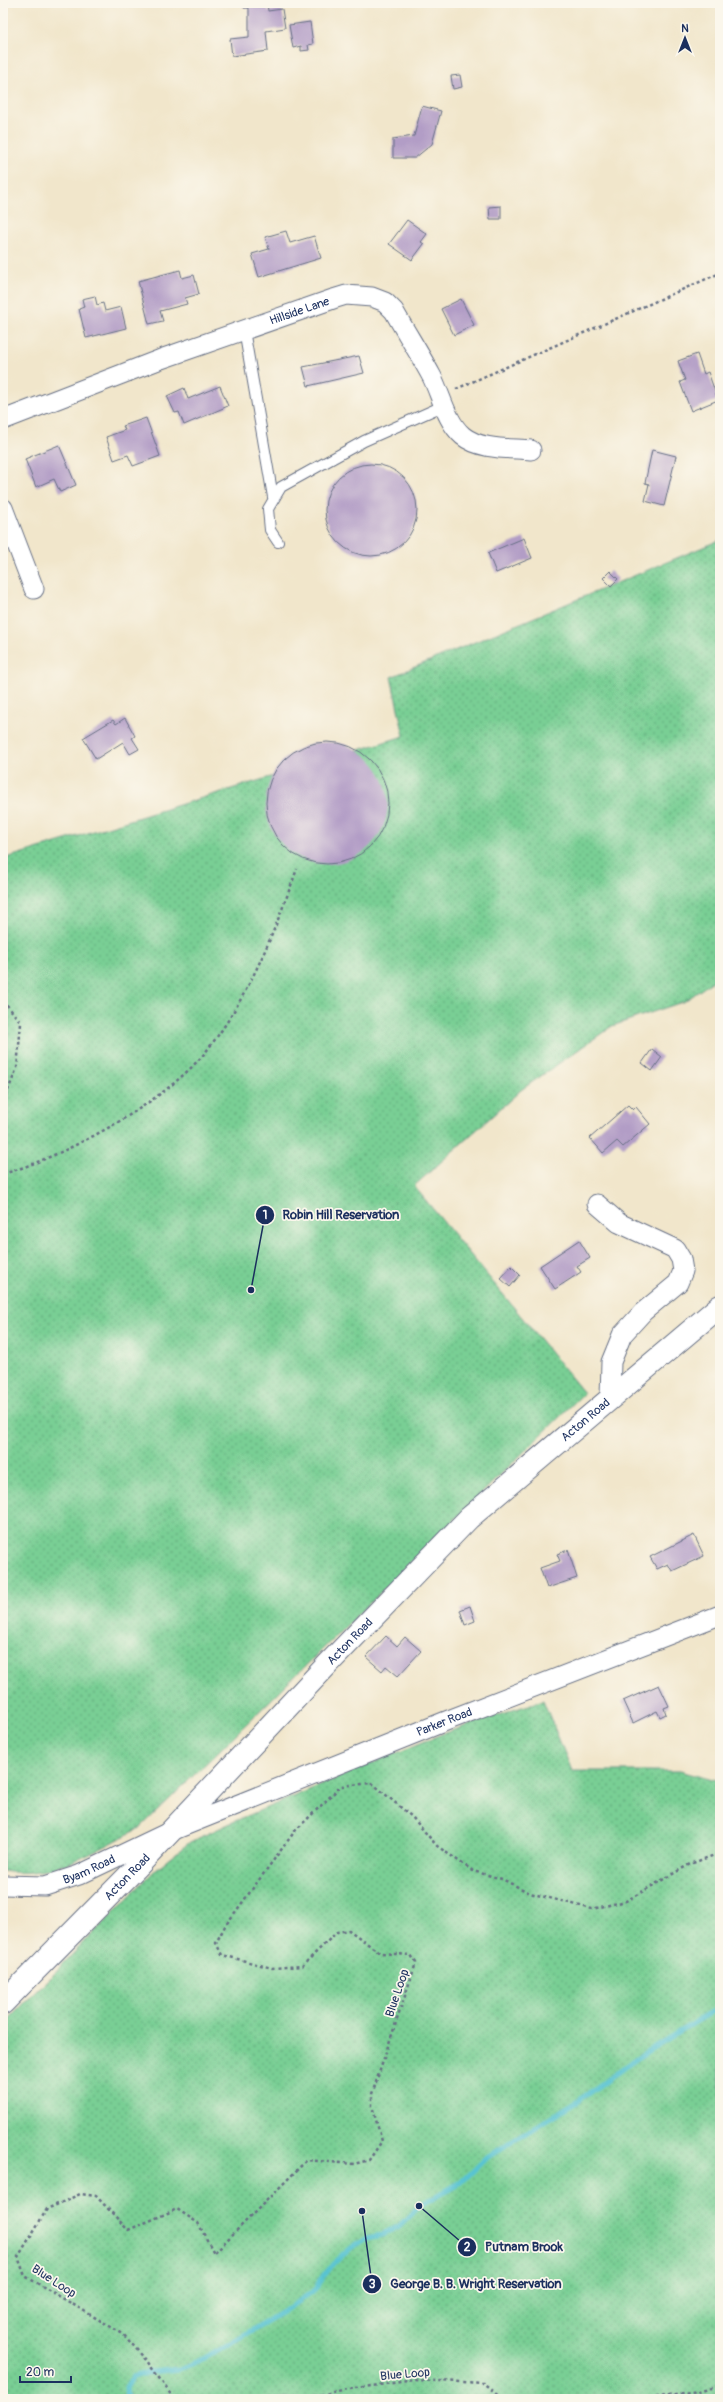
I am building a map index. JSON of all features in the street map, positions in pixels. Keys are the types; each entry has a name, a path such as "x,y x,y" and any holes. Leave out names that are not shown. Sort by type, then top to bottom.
{"main road":[{"name":"Acton Road","path":"3,2003 169,1832 469,1518 610,1397 720,1306"}],"street":[{"name":"Hillside Lane","path":"3,420 161,359 333,299 359,295 372,297 385,302 394,311 443,400 456,429 475,442 531,450"},
{"path":"3,508 34,590"},
{"path":"597,1204 619,1223 676,1249 681,1259 683,1271 678,1283 643,1312 622,1335 611,1362 610,1397"},
{"name":"Parker Road","path":"169,1832 446,1721 720,1615"},
{"name":"Byam Road","path":"3,1885 44,1886 61,1881 109,1862 169,1832"}],"lane":[{"path":"244,330 273,497"},
{"path":"278,542 270,530 268,509 273,497 281,487 364,441 443,400"}],"path":[{"path":"443,400 720,273"},
{"path":"3,1174 43,1160 106,1129 149,1101 193,1066 223,1028 245,991 275,931 297,869"},
{"path":"3,1000 21,1023 17,1068 3,1104"},
{"name":"Blue Loop","path":"174,2399 147,2362 123,2334 25,2276 18,2256 47,2209 80,2194 96,2196 128,2230 177,2209 198,2223 214,2253 306,2160 354,2164 369,2160 382,2141 372,2106 372,2094 416,1963 410,1955 380,1953 349,1930 337,1932 302,1966 272,1968 222,1955 216,1944 225,1926 295,1831 341,1786 372,1783 412,1817 437,1846 473,1871 502,1879 530,1893 592,1909 626,1900 690,1864 720,1853"},
{"name":"Blue Loop","path":"303,2399 342,2390 415,2380 484,2383 505,2399"},
{"path":"644,2399 699,2392 720,2384"}],"green space":[{"path":"720,540 720,976 685,1001 612,1026 521,1090 414,1186 584,1393 141,1827 92,1853 58,1867 22,1873 3,1871 3,859 404,736 391,677"},
{"path":"543,1700 572,1771 680,1771 720,1782 720,2399 7,2399 3,2397 3,2025 156,1869 190,1842 235,1821 442,1734"}],"building":[{"path":"243,3 267,3 268,11 282,9 285,28 266,31 268,51 232,56 230,39 249,37 249,8 244,8"},
{"path":"310,22 313,44 308,45 309,50 301,51 301,46 293,48 289,25"},
{"path":"460,75 462,87 453,89 451,76"},
{"path":"422,106 441,111 432,144 415,158 393,158 393,139 414,136"},
{"path":"501,206 501,219 490,219 489,207"},
{"path":"407,220 427,234 421,242 424,244 412,260 389,244"},
{"path":"286,231 290,243 314,236 321,258 259,277 252,254 269,249 265,237"},
{"path":"180,270 182,278 194,275 199,294 185,298 187,304 160,311 163,321 149,324 138,281"},
{"path":"95,296 97,305 103,303 105,311 121,307 126,328 86,338 79,309 84,307 82,299"},
{"path":"461,299 474,325 454,335 441,309"},
{"path":"697,354 704,374 708,372 718,400 691,411 680,382 685,380 678,361"},
{"path":"359,356 364,373 308,386 303,367"},
{"path":"220,386 228,406 184,425 179,412 175,413 167,396 184,388 188,399"},
{"path":"146,418 160,456 133,466 128,455 114,460 106,437 125,430 123,426"},
{"path":"59,445 76,485 60,492 54,479 36,487 25,459"},
{"path":"652,450 676,456 664,506 645,501 649,484 645,483"},
{"path":"371,464 388,468 403,478 413,493 417,510 413,527 403,542 388,552 371,556 354,552 339,542 329,527 325,510 329,493 339,478 354,468"},
{"path":"524,538 532,558 496,573 488,553"},
{"path":"610,571 618,579 611,586 603,578"},
{"path":"125,718 135,736 132,738 139,749 130,754 123,742 96,759 83,738 113,720 116,724"},
{"path":"327,742 350,747 370,760 383,780 388,803 383,826 370,846 350,859 327,864 304,859 284,846 271,826 266,803 271,780 284,760 304,747"},
{"path":"652,1049 662,1057 652,1071 642,1063"},
{"path":"628,1105 633,1110 636,1107 650,1124 623,1147 617,1141 603,1153 590,1138"},
{"path":"579,1240 590,1258 577,1266 581,1272 555,1289 540,1266"},
{"path":"511,1266 520,1275 510,1287 500,1278"},
{"path":"694,1535 704,1556 672,1571 668,1564 657,1569 650,1557"},
{"path":"568,1550 577,1578 547,1588 540,1568 560,1561 557,1554"},
{"path":"470,1606 475,1621 465,1625 460,1610"},
{"path":"386,1636 397,1646 405,1637 421,1651 398,1676 386,1666 382,1671 366,1657"},
{"path":"659,1685 669,1706 664,1708 666,1714 660,1717 657,1711 633,1723 623,1701"}],"waterway":[{"path":"127,2399 126,2388 133,2377 150,2372 179,2369 205,2358 284,2311 312,2292 333,2264 351,2248 366,2238 382,2235 399,2226 419,2206 463,2181 487,2157 579,2100 646,2052 720,2007"}],"place":[{"name":"Robin Hill Reservation","path":"251,1290"},
{"name":"Putnam Brook","path":"419,2206"},
{"name":"George B. B. Wright Reservation","path":"362,2211"}]}
